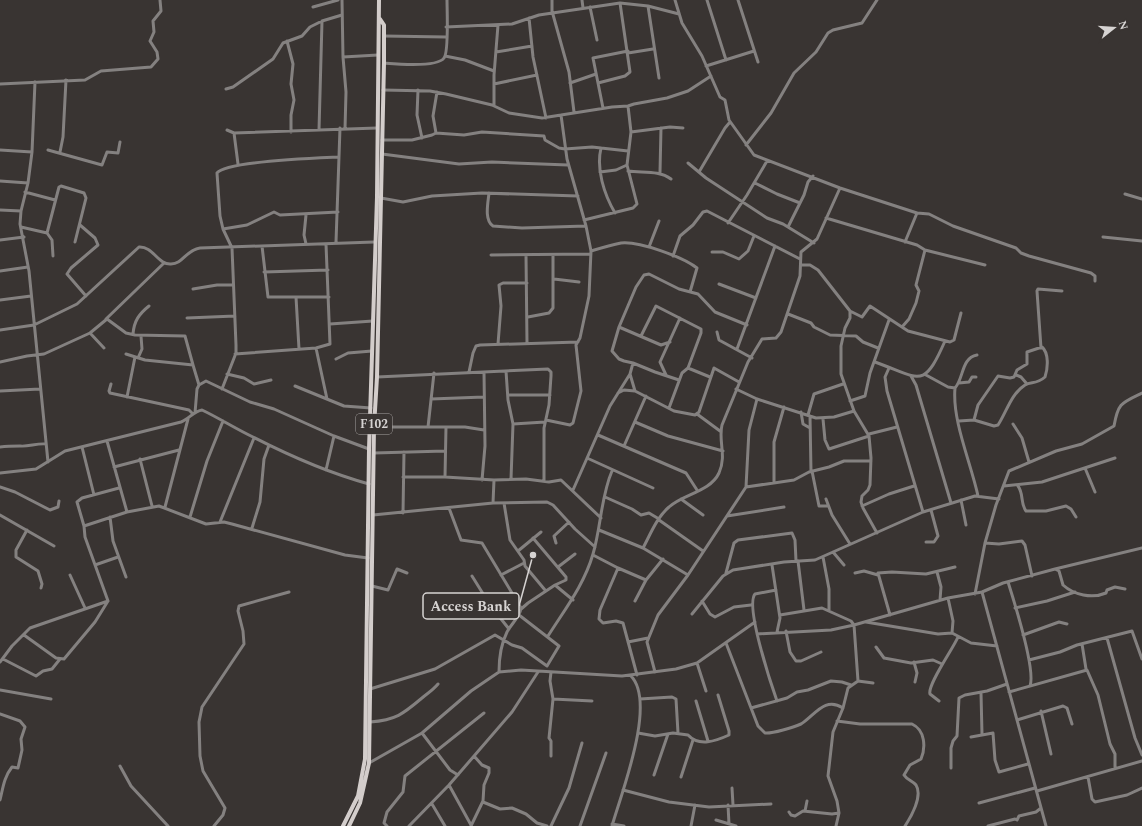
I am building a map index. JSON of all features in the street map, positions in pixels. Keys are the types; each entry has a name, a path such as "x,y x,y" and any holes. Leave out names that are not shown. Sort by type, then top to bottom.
{"main road":[{"name":"F102","path":"349,826 360,803 369,763 374,428 377,377 379,197 377,128 380,19 379,0"},
{"name":"F102","path":"343,826 358,796 365,759 369,449 374,242 382,154 384,63 384,25 380,19"}],"street":[{"path":"0,84 85,80 100,71 151,68 154,65 157,56 151,39 154,32 153,21 161,11 160,0"},
{"path":"313,8 338,0"},
{"path":"342,0 343,57 346,92 345,128"},
{"path":"384,63 438,63 445,56 447,0"},
{"path":"552,0 553,13 570,83 574,112"},
{"path":"582,0 584,8"},
{"path":"675,0 679,14 711,76 720,97 725,100 730,122 754,155 767,161 813,176 840,188 917,213 929,214 953,226 1016,248 1021,253 1091,273 1095,276 1095,281"},
{"path":"707,0 726,60"},
{"path":"739,0 758,62"},
{"path":"746,145 771,113 794,73 816,52 828,33 833,30 862,23 878,0"},
{"path":"446,27 520,23 530,18 553,13 620,2 648,6 679,14"},
{"path":"598,84 629,74 631,68 620,2"},
{"path":"648,6 653,49 659,78"},
{"path":"590,7 597,40"},
{"path":"226,89 233,87 273,59 281,45 287,41 302,36 310,27 322,20 342,15"},
{"path":"530,18 532,46 546,118"},
{"path":"319,130 322,20"},
{"path":"494,105 494,71 498,24"},
{"path":"384,36 446,37"},
{"path":"287,41 292,64 291,84 294,100 291,116 291,132"},
{"path":"496,52 532,46"},
{"path":"603,108 593,58 653,49"},
{"path":"706,66 754,51"},
{"path":"343,57 378,55"},
{"path":"445,56 465,60 494,71"},
{"path":"570,83 596,74"},
{"path":"494,84 537,75"},
{"path":"383,90 418,90 437,92 494,105 509,113 546,118 574,112 628,106 667,98 688,91 711,76"},
{"path":"60,152 63,137 66,80"},
{"path":"35,82 32,152 28,183 20,211 20,227 24,237 28,267 48,462"},
{"path":"418,90 417,115 422,138"},
{"path":"436,133 433,116 437,92"},
{"path":"584,220 633,208 637,204 627,165 631,132 628,106"},
{"path":"513,424 546,421 570,425 573,422 581,390 576,359 576,345 591,286 591,252 586,226 568,165 561,115"},
{"path":"699,172 730,122"},
{"path":"336,242 340,128"},
{"path":"227,130 234,133 291,132 340,128 377,128"},
{"path":"631,132 661,128 683,128"},
{"path":"660,172 661,128"},
{"path":"653,129 660,136"},
{"path":"382,140 422,138 436,133 464,135 482,132 544,136 545,140 559,148 565,149 601,148 628,151"},
{"path":"234,133 238,164"},
{"path":"48,150 60,152 80,160 102,165 107,152 118,153 120,142"},
{"path":"601,148 599,158 600,172 606,195 615,213"},
{"path":"0,150 32,152"},
{"path":"382,154 459,164 492,162 568,165"},
{"path":"222,389 235,354 235,316 232,248 223,229 216,175 223,168 238,164 339,156"},
{"path":"728,222 743,202 767,161"},
{"path":"688,163 714,184 767,218 788,227 814,243"},
{"path":"600,172 616,170 627,165"},
{"path":"628,171 649,173 660,172 671,179"},
{"path":"788,227 809,180 813,176"},
{"path":"0,181 28,183"},
{"path":"755,182 777,194 800,203"},
{"path":"47,234 57,190 61,186 84,193 86,198 75,242"},
{"path":"643,548 659,519 669,506 708,485 719,474 723,451 720,431 739,382 762,339 773,339 778,336 788,314 802,265 800,259 801,252 814,243 817,239 840,188"},
{"path":"26,192 55,200"},
{"path":"379,197 403,202 432,196 489,193 578,196"},
{"path":"489,193 489,221 494,226 522,228 586,226"},
{"path":"1125,194 1142,199"},
{"path":"0,210 20,211"},
{"path":"673,256 680,236 693,225 702,212 707,211 800,259"},
{"path":"223,229 247,225 274,212 280,216 306,215 315,212 338,212"},
{"path":"906,242 917,213"},
{"path":"306,215 304,235 306,244"},
{"path":"826,218 916,244 925,250 985,265"},
{"path":"649,247 659,221"},
{"path":"80,226 95,238 98,244 71,268 67,274 86,296"},
{"path":"20,227 47,234 52,237 53,256"},
{"path":"712,252 723,252 736,258 742,257 748,251 754,236"},
{"path":"0,240 24,237"},
{"path":"1103,237 1142,240"},
{"path":"0,330 34,325 72,307 139,247 147,249 164,263 170,265 178,263 189,252 196,249 326,244 336,242 374,242"},
{"path":"491,255 553,255 591,252 621,243 633,243 673,256 697,268 690,292"},
{"path":"235,354 316,348 330,344 326,244"},
{"path":"262,246 268,298 329,297"},
{"path":"737,350 775,246"},
{"path":"902,327 909,319 916,303 919,290 916,285 925,250"},
{"path":"526,255 528,317 527,343"},
{"path":"528,317 552,312 554,279 553,255"},
{"path":"0,362 44,354 90,332 106,319 164,263"},
{"path":"802,265 810,265 818,270 850,311 862,317 870,306 889,320 911,332 952,342 954,340 961,313"},
{"path":"0,271 28,267"},
{"path":"264,272 328,270"},
{"path":"679,380 618,359 612,351 619,327 636,287 646,273 700,295 715,312 746,325"},
{"path":"554,279 579,282"},
{"path":"498,344 501,306 499,285 503,283 527,283"},
{"path":"719,284 756,298"},
{"path":"193,289 217,285 233,285"},
{"path":"959,421 974,420 994,426 998,425 1012,397 1027,384 1038,383 1045,377 1047,354 1042,348 1037,291 1039,289 1062,291"},
{"path":"0,300 31,296"},
{"path":"296,297 298,349"},
{"path":"133,334 133,326 137,318 149,306"},
{"path":"641,336 656,306 701,329 701,333 688,368 682,373 669,408"},
{"path":"850,311 850,318 843,336 841,369 843,384 854,411 869,435 871,462 870,485 868,490 862,496 862,506 877,533"},
{"path":"788,314 811,323 814,327 830,335 856,336 866,344 878,348"},
{"path":"187,318 235,316"},
{"path":"666,375 660,362 680,318"},
{"path":"106,319 126,333 141,336 185,336 199,385 194,414"},
{"path":"850,401 865,396 868,378 889,320"},
{"path":"330,324 373,321"},
{"path":"619,327 661,345 670,342"},
{"path":"90,332 104,348"},
{"path":"717,332 719,340 752,358"},
{"path":"127,397 136,358 142,349 141,336"},
{"path":"875,362 911,376 917,377 926,375 934,366 945,341"},
{"path":"468,372 476,346 578,342"},
{"path":"316,348 326,399"},
{"path":"1016,375 1017,370 1027,364 1027,352 1042,348"},
{"path":"336,359 348,353 372,352"},
{"path":"126,354 136,358 167,364 193,366"},
{"path":"976,355 972,356 967,361 959,383 955,388 954,408 959,421 978,496"},
{"path":"573,490 577,477 588,458 617,394 630,374 633,363"},
{"path":"688,368 710,377"},
{"path":"697,414 713,369 716,368 739,382"},
{"path":"890,368 885,381 914,486 923,512"},
{"path":"377,377 434,373 548,369 551,372 551,376 546,421 544,481"},
{"path":"506,370 508,395 513,424 511,479"},
{"path":"482,480 484,372"},
{"path":"428,427 434,373"},
{"path":"228,374 244,378 254,384 271,380"},
{"path":"630,374 635,391"},
{"path":"926,375 948,387 955,388"},
{"path":"974,420 978,405 998,376 1010,378 1016,375 1022,377 1027,384"},
{"path":"911,376 919,394 951,503"},
{"path":"959,383 969,382 972,377 976,377"},
{"path":"199,385 206,381 250,402 280,412 334,436 369,449"},
{"path":"111,384 109,391 110,393 189,410 194,414"},
{"path":"828,506 819,506 811,472 809,416 814,394 843,384"},
{"path":"295,386 350,407 371,408"},
{"path":"0,391 40,389"},
{"path":"617,394 624,390 635,391 669,408 688,414 697,414 720,431"},
{"path":"736,390 756,399 823,419 854,411"},
{"path":"976,593 979,567 985,543 1009,471 1029,462 1082,444 1098,434 1110,429 1114,426 1116,412 1121,405 1142,393"},
{"path":"508,395 550,394"},
{"path":"624,446 646,396"},
{"path":"431,399 484,397"},
{"path":"655,672 649,654 648,638 658,615 688,575 746,488 749,430 756,399"},
{"path":"774,482 774,442 784,407"},
{"path":"0,473 36,469 62,452 188,419 198,410 202,410 254,438 326,470 369,484"},
{"path":"801,412 803,424 810,428"},
{"path":"165,507 188,419"},
{"path":"823,419 825,440 828,448 897,427"},
{"path":"190,517 207,461 223,421"},
{"path":"635,422 668,436 723,451"},
{"path":"1013,424 1022,438 1029,462"},
{"path":"445,477 446,427"},
{"path":"374,428 465,427 484,430"},
{"path":"598,435 687,474 698,490"},
{"path":"326,470 334,436"},
{"path":"220,522 254,438"},
{"path":"107,441 127,512"},
{"path":"0,447 9,445 22,446 37,443 46,444"},
{"path":"252,528 260,502 264,461 269,444"},
{"path":"82,447 94,495"},
{"path":"114,467 179,450"},
{"path":"374,453 446,451"},
{"path":"403,513 404,452"},
{"path":"588,458 612,471 654,488"},
{"path":"1004,486 1018,486 1042,482 1115,458"},
{"path":"140,459 152,506"},
{"path":"746,488 774,482 794,480 811,472 844,461 871,462"},
{"path":"1085,468 1093,482 1095,492"},
{"path":"548,636 573,600 593,555 599,530 606,484 612,471"},
{"path":"404,477 445,477 482,480 561,480 601,518"},
{"path":"493,503 494,480"},
{"path":"862,506 889,494 914,486"},
{"path":"1018,486 1022,491 1023,505 1026,511 1046,511 1066,506 1071,509 1076,517"},
{"path":"0,487 15,492 50,510 58,507 60,501"},
{"path":"108,601 85,537 84,526 77,502 82,498 119,488"},
{"path":"726,573 797,561 807,561 823,557 923,512 978,496 999,499"},
{"path":"605,497 632,509 641,515 649,513 703,551"},
{"path":"681,499 703,515"},
{"path":"826,499 828,506 850,544"},
{"path":"961,500 966,525"},
{"path":"373,515 493,503 547,502 595,547"},
{"path":"504,503 509,537 524,563 545,590"},
{"path":"84,526 127,512 152,506 165,507 206,524 220,522 252,528 345,555 368,558"},
{"path":"727,516 784,507"},
{"path":"449,508 461,540 482,543 520,606 519,615 504,639 499,656 498,672"},
{"path":"926,542 934,542 938,536 931,510"},
{"path":"0,515 54,546"},
{"path":"110,517 112,535 118,557 126,577"},
{"path":"556,543 554,536 569,522"},
{"path":"27,530 16,550 16,557 38,571 42,584 41,588"},
{"path":"599,530 643,548 688,575"},
{"path":"518,551 541,532"},
{"path":"692,614 726,573 734,544 738,540 792,533 795,540 804,610"},
{"path":"520,610 545,590 566,578 533,538"},
{"path":"985,543 999,544 1022,541 1025,545 1032,576"},
{"path":"758,634 786,631 831,630 854,625 940,600 982,592 1008,582 1055,569 1142,548"},
{"path":"833,552 844,565"},
{"path":"558,567 575,554"},
{"path":"593,555 646,580"},
{"path":"95,565 118,557"},
{"path":"823,557 829,589 829,610"},
{"path":"635,601 646,580 663,559"},
{"path":"501,575 524,563"},
{"path":"772,565 780,615 777,632"},
{"path":"855,573 867,572 878,575 881,572 924,574 955,567"},
{"path":"618,568 600,610 599,618 603,623 616,621 622,623 637,675"},
{"path":"372,586 388,590 397,569 407,574"},
{"path":"1055,569 1059,571 1066,596"},
{"path":"937,572 941,587 940,600"},
{"path":"70,575 85,608"},
{"path":"878,575 890,615"},
{"path":"472,576 492,609 509,629"},
{"path":"1008,582 1023,635 1033,680 1037,684"},
{"path":"555,585 573,600"},
{"path":"1063,585 1075,592 1095,596 1115,587 1124,589"},
{"path":"776,590 755,594 751,605 777,701"},
{"path":"214,826 223,815 224,808 205,776 201,766 198,730 200,712 244,644 238,611 239,606 289,592"},
{"path":"982,592 1046,826"},
{"path":"1015,608 1066,596 1075,592"},
{"path":"976,593 982,596"},
{"path":"948,598 953,620 952,633"},
{"path":"0,662 12,646 30,628 108,601"},
{"path":"3,659 36,676 43,671 52,669 60,659 64,659 83,638 108,601"},
{"path":"702,601 710,614 715,617 734,608 751,605"},
{"path":"780,615 818,608 829,610 848,619 854,625 858,681"},
{"path":"519,615 559,646 545,671"},
{"path":"369,763 422,733 471,691 498,672 521,670 632,676 676,670 697,663 755,622"},
{"path":"866,622 938,634 952,633 958,637 978,644 997,646"},
{"path":"1023,635 1054,626 1059,622 1066,624"},
{"path":"786,631 790,652 796,661 801,661 821,652"},
{"path":"1029,660 1082,644 1133,632 1142,659"},
{"path":"24,635 60,659"},
{"path":"370,689 435,669 495,635 512,645 522,648 547,666"},
{"path":"939,701 930,694 929,688 942,664 950,655 958,637"},
{"path":"628,642 648,638"},
{"path":"1107,638 1135,738 1142,756"},
{"path":"726,643 760,730 768,734 800,724 811,714 826,704 836,704 843,708"},
{"path":"1082,644 1086,669 1098,695 1110,744 1115,754 1116,768"},
{"path":"876,647 884,658 914,662 933,660 942,664"},
{"path":"914,662 917,673 915,682"},
{"path":"697,663 706,691"},
{"path":"1009,692 1086,669"},
{"path":"409,826 413,825 432,804 512,712 538,672"},
{"path":"551,756 551,740 549,738 553,699 550,682 552,672"},
{"path":"624,826 612,825 634,754 638,733 640,698 636,683 632,676"},
{"path":"1030,686 1033,680"},
{"path":"751,708 777,701 830,681 842,682 851,686"},
{"path":"836,826 839,813 837,801 828,776 833,732 843,708 848,688 858,681 873,683"},
{"path":"370,722 388,720 404,714 422,697 433,691 438,684"},
{"path":"951,768 952,742 957,736 959,698 965,695 981,693 1007,684"},
{"path":"0,690 51,699"},
{"path":"981,693 982,734"},
{"path":"638,733 655,736 678,733 688,735 693,740 708,741 730,734 718,695"},
{"path":"640,698 676,698 678,733"},
{"path":"553,699 592,702"},
{"path":"696,701 708,741"},
{"path":"1017,720 1064,706 1072,724"},
{"path":"1041,712 1051,754"},
{"path":"387,826 384,823 387,812 403,792 405,776 484,713"},
{"path":"0,714 20,721 25,728 21,742 20,762 18,768 12,767 8,772 4,781 0,800"},
{"path":"837,721 860,724 912,724 917,726 923,738 924,745 921,759 910,765 904,775 916,784 918,791 914,810 904,826"},
{"path":"971,737 992,732 995,735 994,760 999,772 1028,764"},
{"path":"422,733 450,770 458,775"},
{"path":"654,775 668,734"},
{"path":"681,777 693,740"},
{"path":"551,826 569,788 582,743"},
{"path":"580,826 606,753"},
{"path":"471,825 483,802 484,785 489,773 489,768 482,765 474,756"},
{"path":"979,803 1036,790 1142,761"},
{"path":"120,766 131,786 168,826"},
{"path":"1088,776 1092,799 1095,802 1127,795 1142,788"},
{"path":"449,785 471,825"},
{"path":"729,824 732,788"},
{"path":"623,790 669,802 695,805 770,804"},
{"path":"805,811 807,801"},
{"path":"483,802 500,809 512,808 526,814 538,823 547,826"},
{"path":"432,804 445,826"},
{"path":"691,826 695,805"},
{"path":"988,826 1015,819 1017,820 1020,816 1036,812 1041,808"},
{"path":"789,812 791,815 795,816 805,811 832,814 839,813"},
{"path":"716,820 736,826"},
{"path":"1017,820 1018,826"}],"place":[{"name":"Access Bank","path":"533,555"}]}
